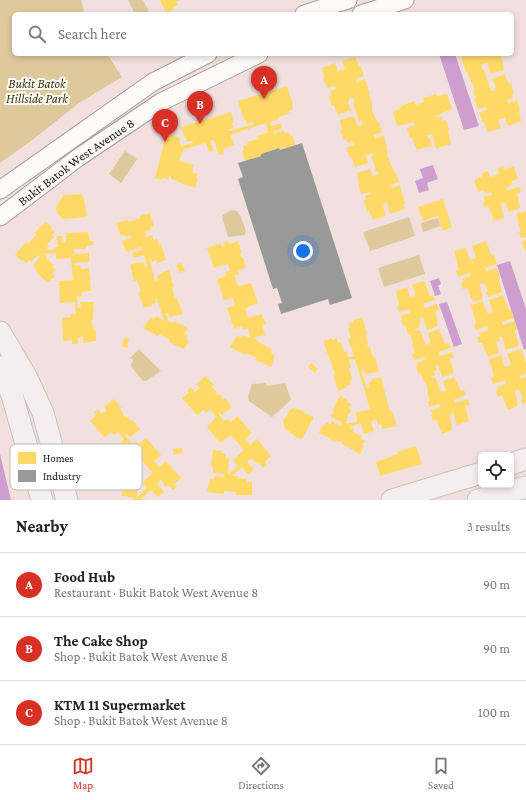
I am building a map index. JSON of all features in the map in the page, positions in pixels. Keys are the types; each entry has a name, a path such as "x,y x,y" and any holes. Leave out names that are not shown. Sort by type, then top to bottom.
{"main road":[{"path":"0,332 27,378 43,413 52,444"},
{"path":"0,367 12,395 27,444"},
{"path":"514,463 526,459"},
{"path":"392,500 478,474"},
{"path":"478,500 526,488"},
{"path":"39,490 42,500"},
{"path":"65,490 67,500"}],"street":[{"path":"310,12 348,0"},
{"path":"367,12 404,0"},
{"name":"Bukit Batok West Avenue 8","path":"0,190 154,82 204,56"},
{"name":"Bukit Batok West Avenue 8","path":"0,217 79,158 148,110 161,102 255,56"},
{"path":"182,68 178,75 179,81 184,85 192,87"}],"green space":[{"name":"Bukit Batok Hillside Park","path":"0,0 81,0 84,12 12,12 12,56 108,56 122,77 79,103 31,141 0,163"},
{"path":"128,0 143,0 149,12 134,12"},
{"path":"125,151 137,159 121,183 109,174"},
{"path":"231,210 237,211 241,217 246,231 245,235 228,237 222,217"},
{"path":"409,217 415,236 370,251 363,232"},
{"path":"438,218 441,226 423,232 421,223"},
{"path":"419,255 425,274 384,287 378,268"},
{"path":"139,349 161,371 146,381 143,381 131,366 133,360 130,358"},
{"path":"265,383 268,386 285,383 291,400 272,417 249,401 248,396 252,384"}],"shaded area":[{"path":"440,56 456,56 479,126 464,130"},
{"path":"433,165 438,179 427,183 429,190 419,193 415,181 423,178 420,169"},
{"path":"510,261 526,309 526,349 524,350 497,265"},
{"path":"439,278 441,284 438,286 441,294 435,296 430,281"},
{"path":"447,302 462,344 454,347 439,304"},
{"path":"0,454 11,500 0,500"}],"building: Homes":[{"path":"160,0 180,0 176,2 178,5 173,8 174,9 166,12"},
{"path":"501,56 504,70 491,74 487,63 481,65 483,70 484,69 491,91 495,90 494,88 496,87 492,79 505,74 509,84 511,83 514,94 512,94 513,98 507,100 508,103 517,100 521,121 508,126 505,118 498,120 501,128 488,132 479,113 487,110 486,107 478,109 474,99 476,98 473,91 475,90 466,72 461,57"},
{"path":"355,57 359,66 361,66 364,76 356,79 357,82 365,79 370,94 372,110 377,122 379,122 382,132 374,135 375,138 384,136 387,146 387,155 399,182 391,185 392,188 400,185 405,204 403,204 405,209 390,214 387,203 383,204 386,216 373,220 369,211 367,212 364,201 366,200 365,196 371,194 370,192 361,194 357,173 370,169 372,176 379,174 378,171 376,172 371,157 373,156 372,153 366,155 368,163 355,167 346,148 354,145 353,141 348,143 346,139 344,140 340,130 342,130 340,120 353,116 358,126 363,125 361,121 359,122 353,103 355,103 353,98 349,99 348,102 351,110 338,115 334,105 332,106 329,96 332,95 330,91 336,89 335,86 327,88 323,78 322,68 335,63 338,71 345,69 342,61"},
{"path":"287,86 293,104 293,110 288,111 289,114 278,117 279,119 270,122 272,126 281,123 282,129 273,132 274,134 284,130 285,133 289,132 291,136 293,136 295,145 280,150 279,148 245,161 242,151 244,151 243,146 248,144 247,142 258,139 257,136 268,132 266,123 230,135 234,145 223,149 224,154 219,155 214,140 210,141 214,151 209,152 206,143 184,149 179,160 194,165 192,172 198,174 195,188 171,179 171,176 169,175 168,180 163,178 163,180 155,178 167,133 180,138 179,143 181,146 193,143 192,141 187,142 181,127 231,112 234,128 229,129 230,131 254,124 253,122 247,124 246,120 244,120 238,101"},
{"path":"436,94 437,96 447,94 452,109 436,116 436,118 442,117 443,121 446,120 451,144 436,149 432,134 427,135 428,138 430,138 432,146 417,150 412,138 410,138 407,128 415,125 414,122 397,126 393,112 402,107 401,106 414,101 416,105 424,102 423,98"},
{"path":"503,167 503,169 514,167 518,179 512,181 511,185 506,188 507,190 519,187 521,192 517,193 520,208 509,212 505,202 501,203 504,218 494,221 488,206 484,207 483,202 485,202 483,197 492,195 491,192 486,193 483,190 478,192 474,180 483,176 482,173 488,171 490,177 499,174 497,169"},
{"path":"81,194 84,198 87,215 85,217 63,219 57,213 56,207 64,195"},
{"path":"443,199 452,227 443,231 438,216 423,221 418,207"},
{"path":"526,211 526,237 521,238 519,232 521,232 516,214"},
{"path":"150,213 154,226 150,227 151,230 145,232 146,237 152,235 153,240 157,239 159,245 161,244 166,260 157,263 156,260 152,262 149,258 155,281 158,280 157,276 169,270 174,287 172,287 175,299 177,298 183,314 169,317 168,313 165,313 168,321 173,323 174,321 188,328 184,333 188,336 186,339 189,341 184,349 169,342 170,340 159,334 158,336 143,328 151,317 154,319 156,316 164,321 157,298 155,299 156,303 152,304 152,306 144,308 138,292 141,292 137,280 134,281 130,265 143,262 145,267 147,266 144,255 134,258 132,253 142,250 141,247 126,252 122,241 132,238 131,236 121,236 116,223 127,220 128,222"},
{"path":"46,222 55,232 52,235 54,237 47,245 49,246 45,250 55,249 55,247 58,247 57,236 62,236 63,243 66,242 66,233 88,232 90,241 93,241 94,245 87,246 85,249 74,249 74,254 89,253 89,262 75,263 75,266 80,265 81,269 89,268 91,291 82,292 82,296 77,297 78,308 81,307 80,302 93,302 94,313 93,320 91,320 94,330 96,330 96,341 83,343 83,337 78,337 78,344 72,344 72,340 63,341 62,318 71,317 70,314 76,314 75,302 60,303 59,281 73,280 71,258 56,259 56,253 44,254 47,256 46,258 54,265 52,267 55,270 52,274 55,276 48,283 36,272 37,270 33,266 40,257 38,255 31,262 29,260 26,263 15,255 26,242 28,244 36,235 34,233"},
{"path":"526,240 526,250 525,251 522,242"},
{"path":"228,241 229,244 238,241 242,253 240,253 241,257 243,257 246,268 238,270 239,274 234,276 238,286 251,283 258,303 245,308 248,318 262,314 266,324 262,325 265,335 255,337 256,340 272,350 271,353 275,355 271,367 255,360 257,358 246,353 245,355 230,347 237,336 241,338 243,335 248,338 250,336 248,328 243,330 242,326 234,329 227,308 235,305 233,298 224,300 217,279 226,276 225,272 230,271 228,264 214,268 207,248 221,243 222,247 225,246 223,242"},
{"path":"486,241 497,264 485,268 486,271 497,268 500,276 498,277 502,292 488,297 486,286 484,283 480,284 483,299 473,302 467,288 463,289 461,283 463,283 462,279 471,276 470,273 458,276 456,270 459,270 454,251 466,248 470,260 476,258 472,246"},
{"path":"181,263 185,271 180,273 176,265"},
{"path":"424,281 430,296 433,295 435,300 423,304 425,308 437,304 439,310 435,311 438,326 427,330 423,317 420,318 420,327 415,329 416,331 420,330 426,345 431,343 428,333 439,329 445,344 449,343 451,348 439,352 440,356 452,352 454,357 450,359 454,373 442,377 438,365 435,366 437,370 434,371 435,375 431,376 432,378 435,377 441,392 446,391 443,381 454,377 461,391 464,390 466,395 454,400 455,403 468,399 470,405 465,406 469,421 457,425 453,412 449,416 452,430 442,434 436,419 433,421 431,415 433,414 431,410 440,407 439,404 429,407 428,402 430,401 425,381 424,382 420,372 418,373 416,367 418,367 416,363 425,360 424,357 414,360 412,354 415,353 413,343 410,334 408,335 405,325 403,325 401,320 401,315 410,313 409,309 399,312 397,307 399,306 396,291 407,287 410,297 416,295 412,285"},
{"path":"503,295 514,318 502,322 503,325 515,321 517,330 515,331 519,346 505,350 501,336 499,337 500,341 496,342 499,353 488,357 482,343 479,343 477,337 481,336 479,333 488,330 487,326 476,330 474,324 476,323 471,305 483,301 487,313 493,312 489,300"},
{"path":"362,317 367,333 368,347 370,347 373,357 375,356 379,372 365,374 363,369 361,370 367,388 369,388 368,383 372,381 372,379 381,377 390,412 392,411 397,426 382,429 381,424 378,425 376,419 371,421 374,431 364,434 361,423 349,427 354,429 353,432 362,436 360,439 365,441 362,445 364,446 360,454 341,443 342,442 334,441 319,433 323,425 324,426 327,422 331,424 332,421 339,425 341,424 341,422 331,417 334,412 332,411 340,396 348,400 347,402 351,404 349,409 351,410 346,420 347,424 356,422 357,419 355,413 370,409 355,359 349,360 351,367 349,368 352,379 350,380 351,384 347,386 347,388 338,391 333,375 335,374 323,341 337,338 338,343 341,342 344,352 347,351 348,357 354,356 348,339 351,338 348,329 350,328 349,323"},
{"path":"124,337 129,339 127,348 122,346"},
{"path":"521,349 526,362 526,374 520,376 521,379 526,377 526,403 522,404 521,399 523,399 519,390 515,391 518,406 508,410 502,395 498,397 496,391 498,390 497,387 506,384 505,380 493,384 491,378 494,377 489,359 501,355 505,367 511,365 507,354"},
{"path":"311,363 318,369 315,373 308,367"},
{"path":"206,376 214,385 212,387 217,392 215,393 217,395 219,394 223,399 225,398 232,407 222,415 219,412 218,413 224,421 228,419 231,422 237,416 252,433 245,439 250,445 257,439 271,456 265,462 267,465 263,468 252,458 247,462 254,470 248,475 242,467 232,476 238,476 237,478 247,479 247,482 252,482 252,495 236,495 236,492 224,491 224,494 207,492 210,479 214,479 215,476 224,477 224,474 213,473 213,466 211,466 213,450 222,451 221,453 226,454 226,458 229,459 228,474 238,466 233,460 244,450 231,435 220,443 207,427 216,417 210,410 206,413 204,410 197,415 182,398 189,393 187,390 191,387 195,392 200,388 196,384"},
{"path":"114,399 121,407 120,409 124,414 123,415 131,421 132,420 140,429 130,437 127,434 125,436 133,444 119,444 124,439 118,432 114,435 111,432 105,438 90,421 96,415 94,412 98,409 102,414 107,410 104,407"},
{"path":"293,408 313,417 302,439 297,438 284,427 283,421"},
{"path":"146,438 161,455 154,461 159,467 166,461 181,478 174,484 177,487 173,490 168,485 166,487 161,480 157,484 164,492 158,497 151,490 141,499 145,500 133,500 133,497 122,496 122,490 137,490 137,497 147,488 142,483 153,473 142,461 142,444 139,444"},
{"path":"416,446 422,464 380,476 376,462 398,454 397,452"},
{"path":"182,448 183,453 174,455 173,449"}],"building: Industry":[{"path":"302,143 352,298 330,305 328,299 281,314 278,304 282,303 277,288 273,289 238,179 243,177 238,163 261,156 261,154 279,148 280,150"}],"place":[{"name":"Food Hub","path":"264,99"},
{"name":"The Cake Shop","path":"200,124"},
{"name":"KTM 11 Supermarket","path":"165,142"}]}
